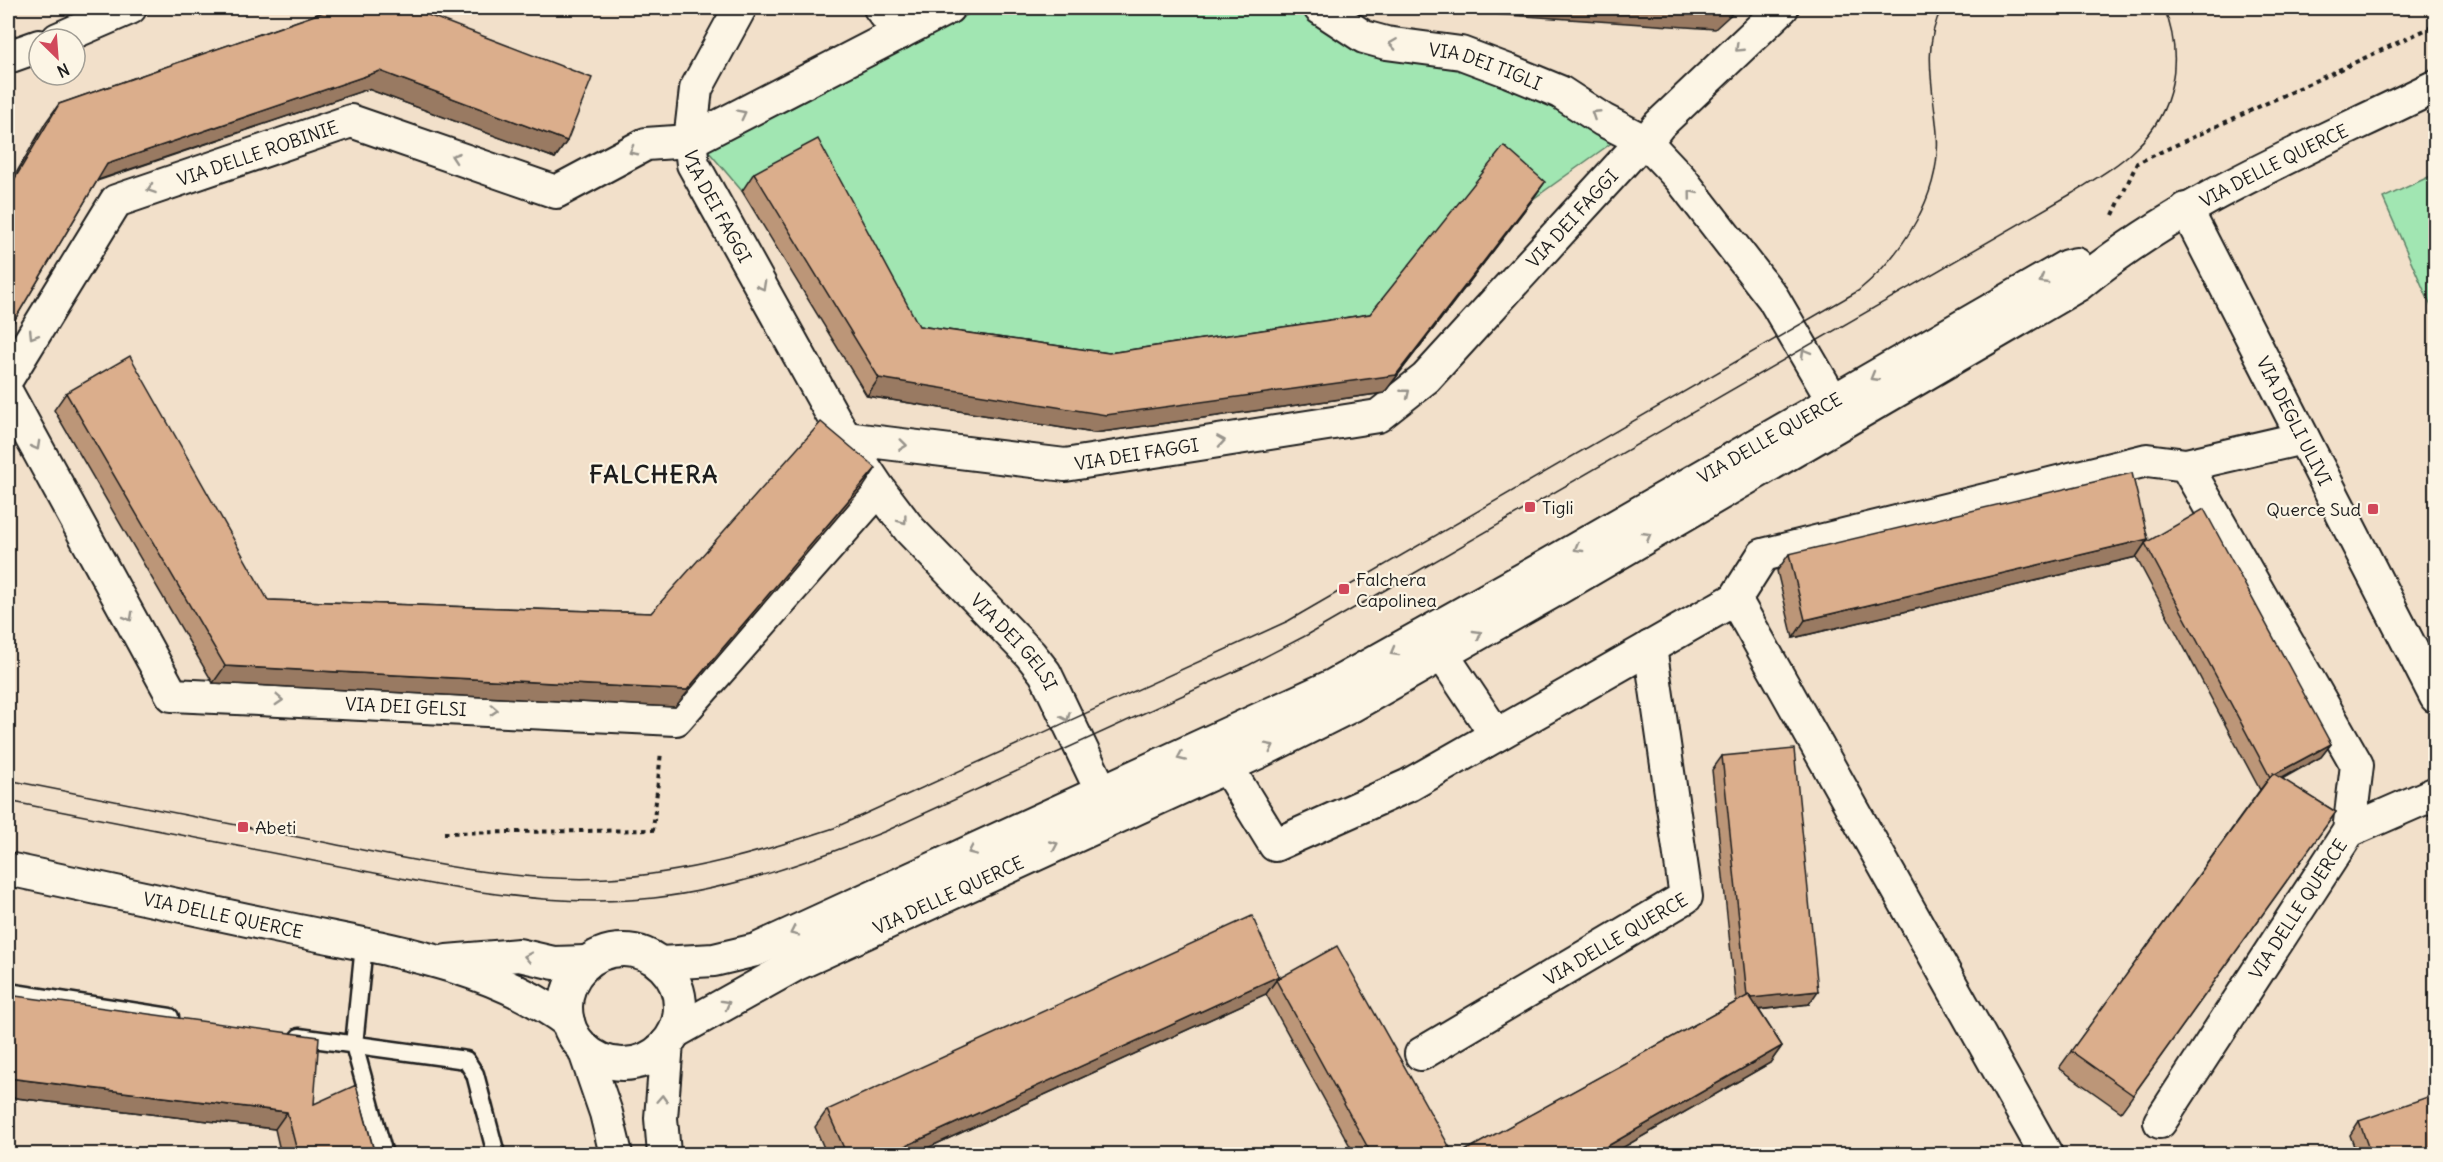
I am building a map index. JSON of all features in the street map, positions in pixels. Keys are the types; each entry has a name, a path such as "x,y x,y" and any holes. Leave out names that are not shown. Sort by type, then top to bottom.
{"street":[{"path":"86,27 130,8"},
{"name":"VIA DEI FAGGI","path":"741,8 696,89 690,141 693,164 845,438 1065,465 1378,416 1426,378 1638,146 1646,142"},
{"path":"880,8 900,33 948,8"},
{"name":"VIA DEI TIGLI","path":"1320,8 1364,37 1386,43 1461,53 1509,70 1560,92 1603,120 1646,142 1693,195 1773,298 1839,411"},
{"path":"1646,142 1659,125 1782,8"},
{"name":"VIA DEI FAGGI","path":"690,141 900,33"},
{"path":"8,57 27,50"},
{"name":"VIA DELLE QUERCE","path":"660,963 714,960 756,950 1108,806 1220,755 1350,706 1435,644 1839,411 2078,285 2117,252 2186,209 2436,86"},
{"name":"VIA DELLE ROBINIE","path":"8,377 116,201 127,197 351,121 556,192 646,144 690,141"},
{"name":"VIA DEGLI ULIVI","path":"2186,209 2436,697"},
{"name":"VIA DEI GELSI","path":"8,395 172,695 664,719"},
{"name":"VIA DEI GELSI","path":"845,438 910,530 1030,654 1045,674 1108,806"},
{"path":"1220,755 1275,845 1409,785 1735,599 1763,555 2147,460 2186,465 2303,438"},
{"name":"VIA DELLE QUERCE","path":"2160,1122 2349,831 2357,765 2186,465"},
{"path":"664,719 676,719 879,489"},
{"path":"1735,599 2046,1155"},
{"path":"1435,644 1496,735"},
{"name":"VIA DELLE QUERCE","path":"1421,1054 1686,897 1650,647"},
{"path":"2349,831 2436,793"},
{"name":"VIA DELLE QUERCE","path":"671,1037 795,965 1108,806"},
{"name":"VIA DELLE QUERCE","path":"8,869 441,962 548,1007 568,1022"},
{"path":"664,1155 661,1118 671,1037 680,1011 679,993 671,975 660,963 641,952 622,949 603,953 586,962 573,977 566,993 568,1022 571,1032 584,1049 597,1058 616,1064 634,1063 652,1056 671,1037"},
{"name":"VIA DELLE QUERCE","path":"441,962 519,955 554,963 586,962"},
{"path":"584,1049 606,1113 616,1155"}],"lane":[{"path":"364,945 354,1045 384,1155"},
{"path":"8,992 192,1020"},
{"path":"284,1035 466,1060 475,1074 496,1155"}],"path":[{"path":"2120,201 2137,163 2436,25"},
{"path":"444,833 653,830 664,719"}],"green space":[{"path":"980,8 1299,8 1359,52 1474,69 1620,137 1533,199 1492,164 1357,331 1088,369 907,343 805,156 742,191 703,145 786,111"},
{"path":"2435,174 2435,315 2383,198"}],"building":[{"path":"335,8 410,8 592,78 567,141 380,71 107,164 8,331 8,190 59,104"},
{"path":"1671,8 1732,8 1728,11"},
{"path":"818,139 919,326 1109,353 1370,314 1504,146 1545,182 1396,375 1106,415 879,378 754,173"},
{"path":"130,356 268,600 651,613 821,422 876,468 687,690 225,666 66,393"},
{"path":"2132,473 2148,539 1805,620 1789,554"},
{"path":"2204,509 2331,744 2273,773 2270,777 2145,543"},
{"path":"1794,749 1818,991 1752,998 1747,996 1722,756"},
{"path":"2273,773 2336,812 2133,1095 2071,1051"},
{"path":"1252,916 1279,976 886,1155 847,1155 827,1110"},
{"path":"1337,946 1454,1155 1372,1155 1276,980"},
{"path":"8,995 319,1037 314,1104 356,1085 375,1155 298,1155 287,1112 8,1078"},
{"path":"1749,995 1782,1046 1592,1155 1459,1154"},
{"path":"2436,1094 2436,1155 2371,1155 2359,1121"}],"tram line":[{"path":"8,780 429,863 537,877 609,878 666,872 723,861 834,828 1288,621 1858,291 1875,276 1904,241 1926,200 1933,178 1937,156 1937,133 1930,54 1932,38 1942,8"},
{"path":"8,801 436,885 572,901 627,900 684,894 743,881 829,853 886,831 1249,665 1309,634 2071,194 2121,161 2136,148 2160,117 2172,82 2174,64 2174,45 2164,8"}],"place":[{"name":"Tigli","path":"1530,507"},
{"name":"Querce Sud","path":"2373,509"},
{"name":"Falchera Capolinea","path":"1344,589"},
{"name":"Abeti","path":"243,827"}],"district":[{"name":"FALCHERA","path":"654,474"}]}
